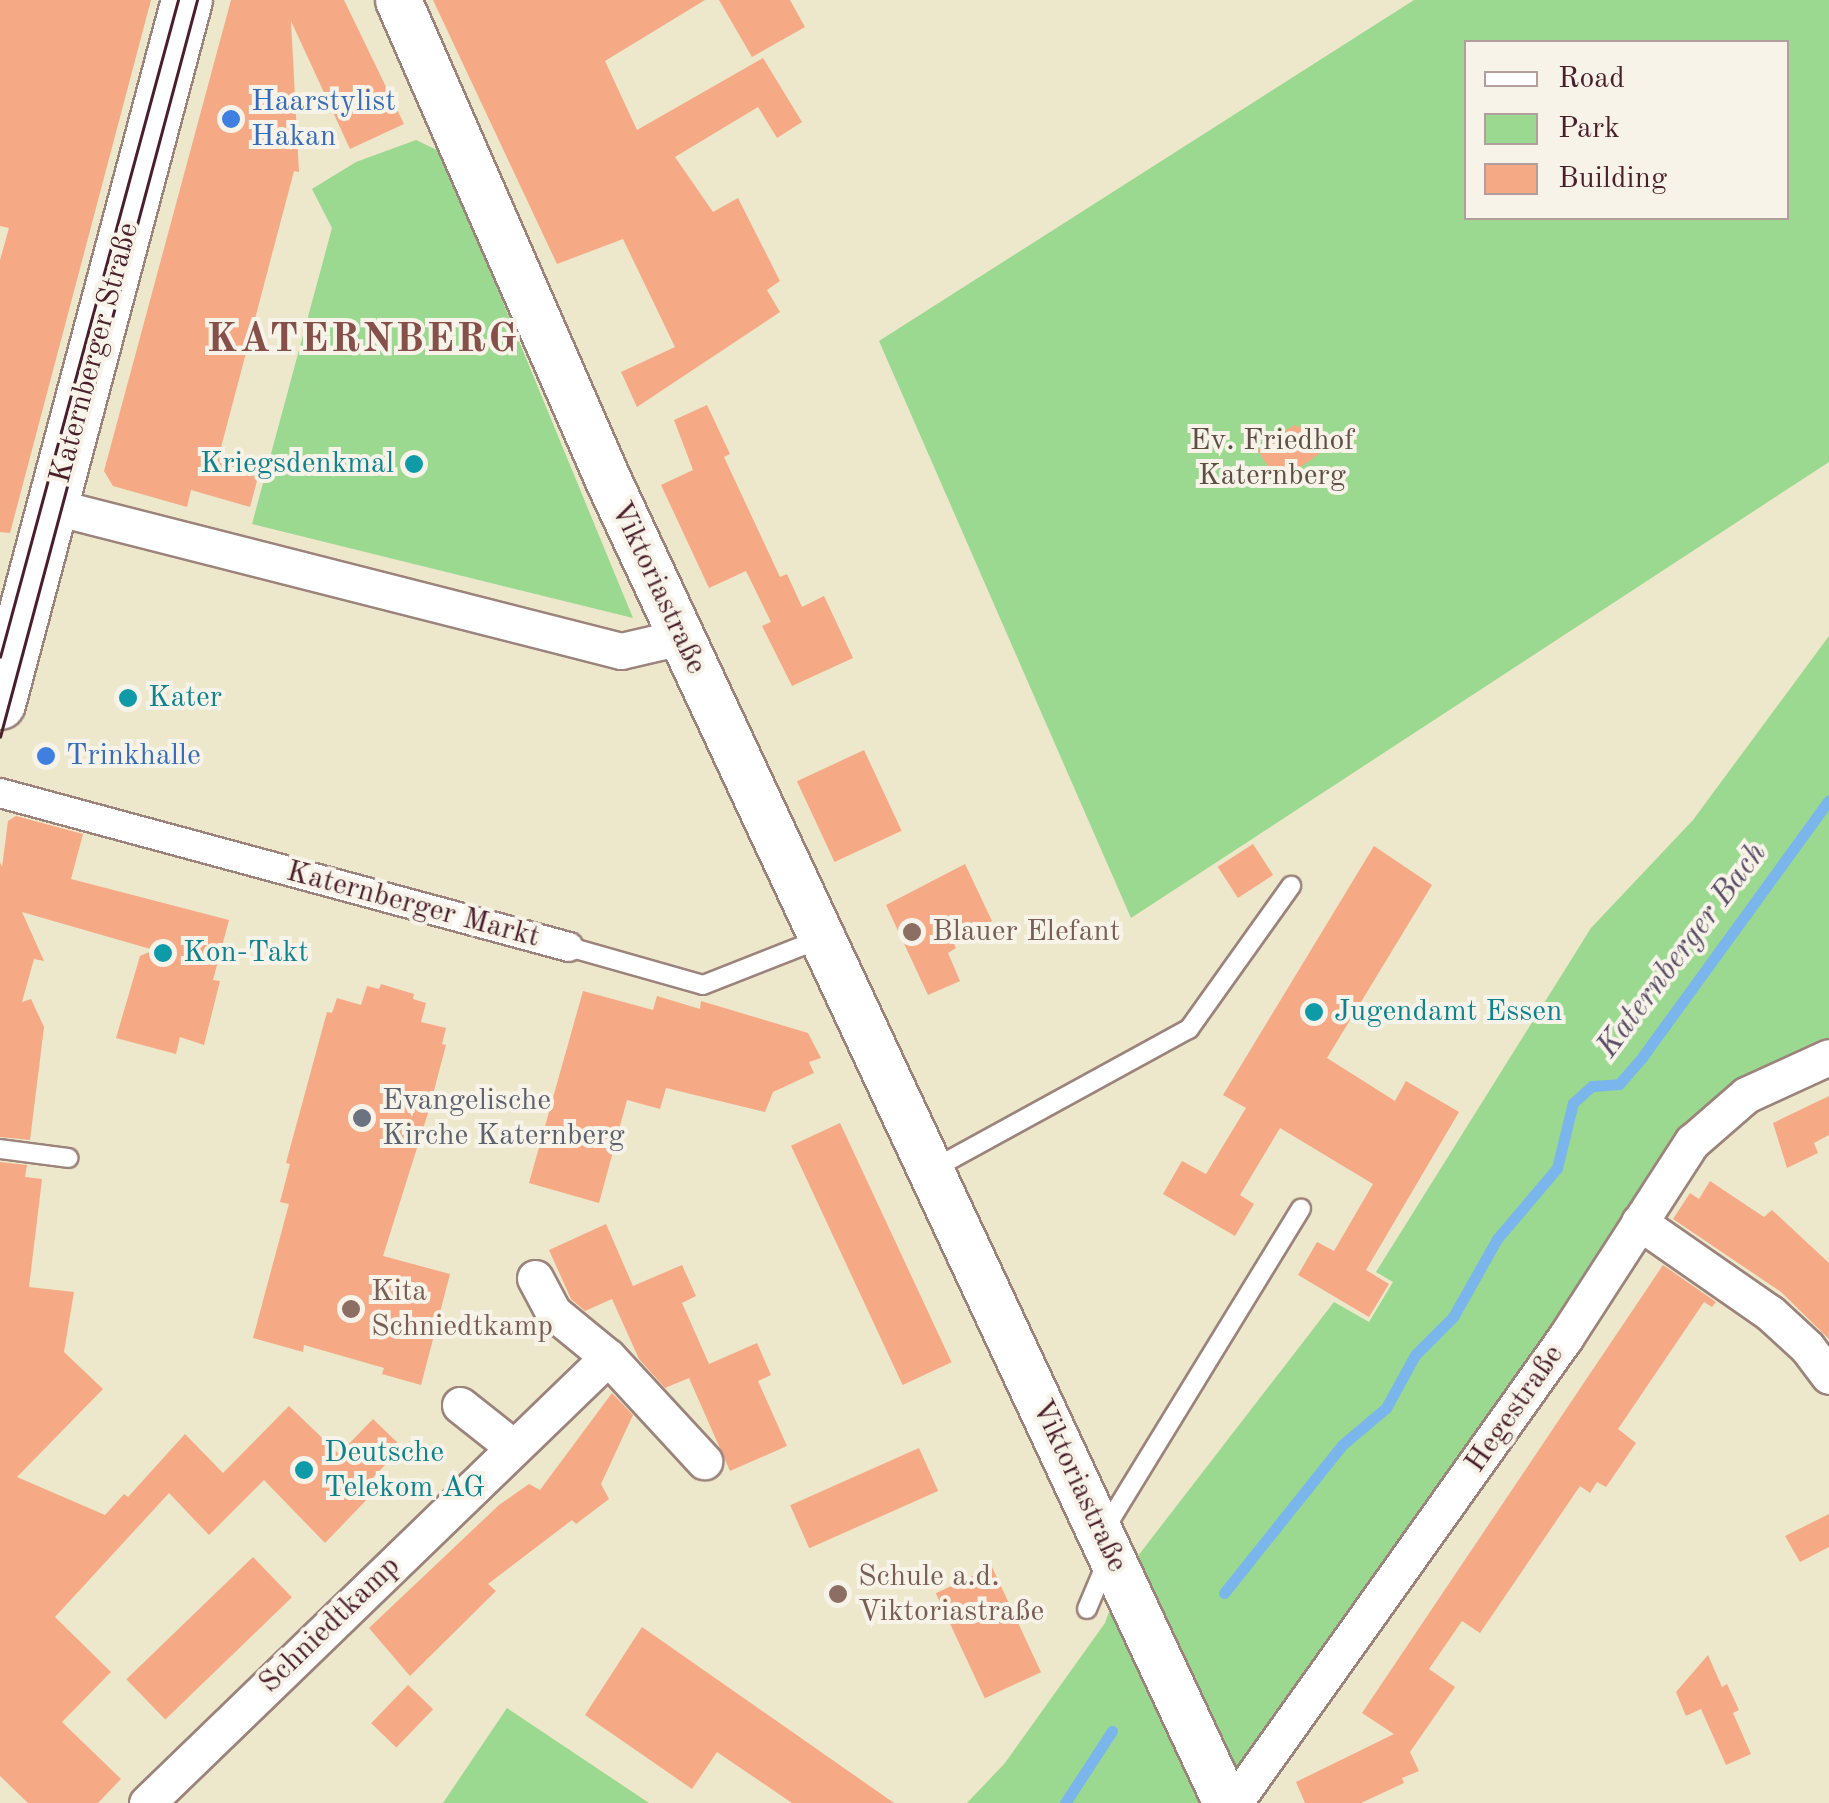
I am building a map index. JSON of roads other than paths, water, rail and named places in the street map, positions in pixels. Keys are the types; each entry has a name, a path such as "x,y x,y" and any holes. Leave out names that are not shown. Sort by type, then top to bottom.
{"main road":[{"name":"Katernberger Straße","path":"0,704 187,0"}],"street":[{"name":"Viktoriastraße","path":"398,0 681,637 933,1169 1226,1803"},
{"path":"54,507 622,651 681,637"},
{"name":"Katernberger Markt","path":"0,793 569,947"},
{"name":"Hegestraße","path":"1234,1803 1566,1338 1692,1142 1746,1095 1829,1056"},
{"path":"1638,1222 1770,1313 1807,1347 1829,1376"},
{"path":"535,1278 552,1312 608,1357 704,1461"},
{"name":"Schniedtkamp","path":"147,1803 608,1357"},
{"path":"460,1405 512,1446"}],"lane":[{"path":"933,1169 1189,1030 1291,886"},
{"name":"Katernberger Markt","path":"569,947 702,984 822,938"},
{"path":"0,1149 68,1158"},
{"path":"1087,1609 1106,1545 1301,1209"}],"waterway":[{"name":"Katernberger Bach","path":"1224,1593 1342,1445 1386,1408 1415,1355 1453,1317 1497,1239 1557,1168 1573,1103 1592,1086 1619,1084 1643,1056 1829,800"},
{"name":"Katernberger Bach","path":"1065,1803 1112,1731"}],"tram line":[{"path":"0,657 178,0"},
{"path":"0,737 197,0"}],"place":[{"name":"Haarstylist Hakan","path":"231,119"},
{"name":"Kriegsdenkmal","path":"414,464"},
{"name":"Kater","path":"128,698"},
{"name":"Trinkhalle","path":"46,756"},
{"name":"Blauer Elefant","path":"912,932"},
{"name":"Kon-Takt","path":"163,953"},
{"name":"Jugendamt Essen","path":"1314,1012"},
{"name":"Evangelische Kirche Katernberg","path":"362,1118"},
{"name":"Kita Schniedtkamp","path":"351,1309"},
{"name":"Deutsche Telekom AG","path":"304,1470"},
{"name":"Schule a.d. Viktoriastraße","path":"838,1594"}],"district":[{"name":"KATERNBERG","path":"363,341"}],"park label":[{"name":"Ev. Friedhof Katernberg","path":"1272,458"}]}
